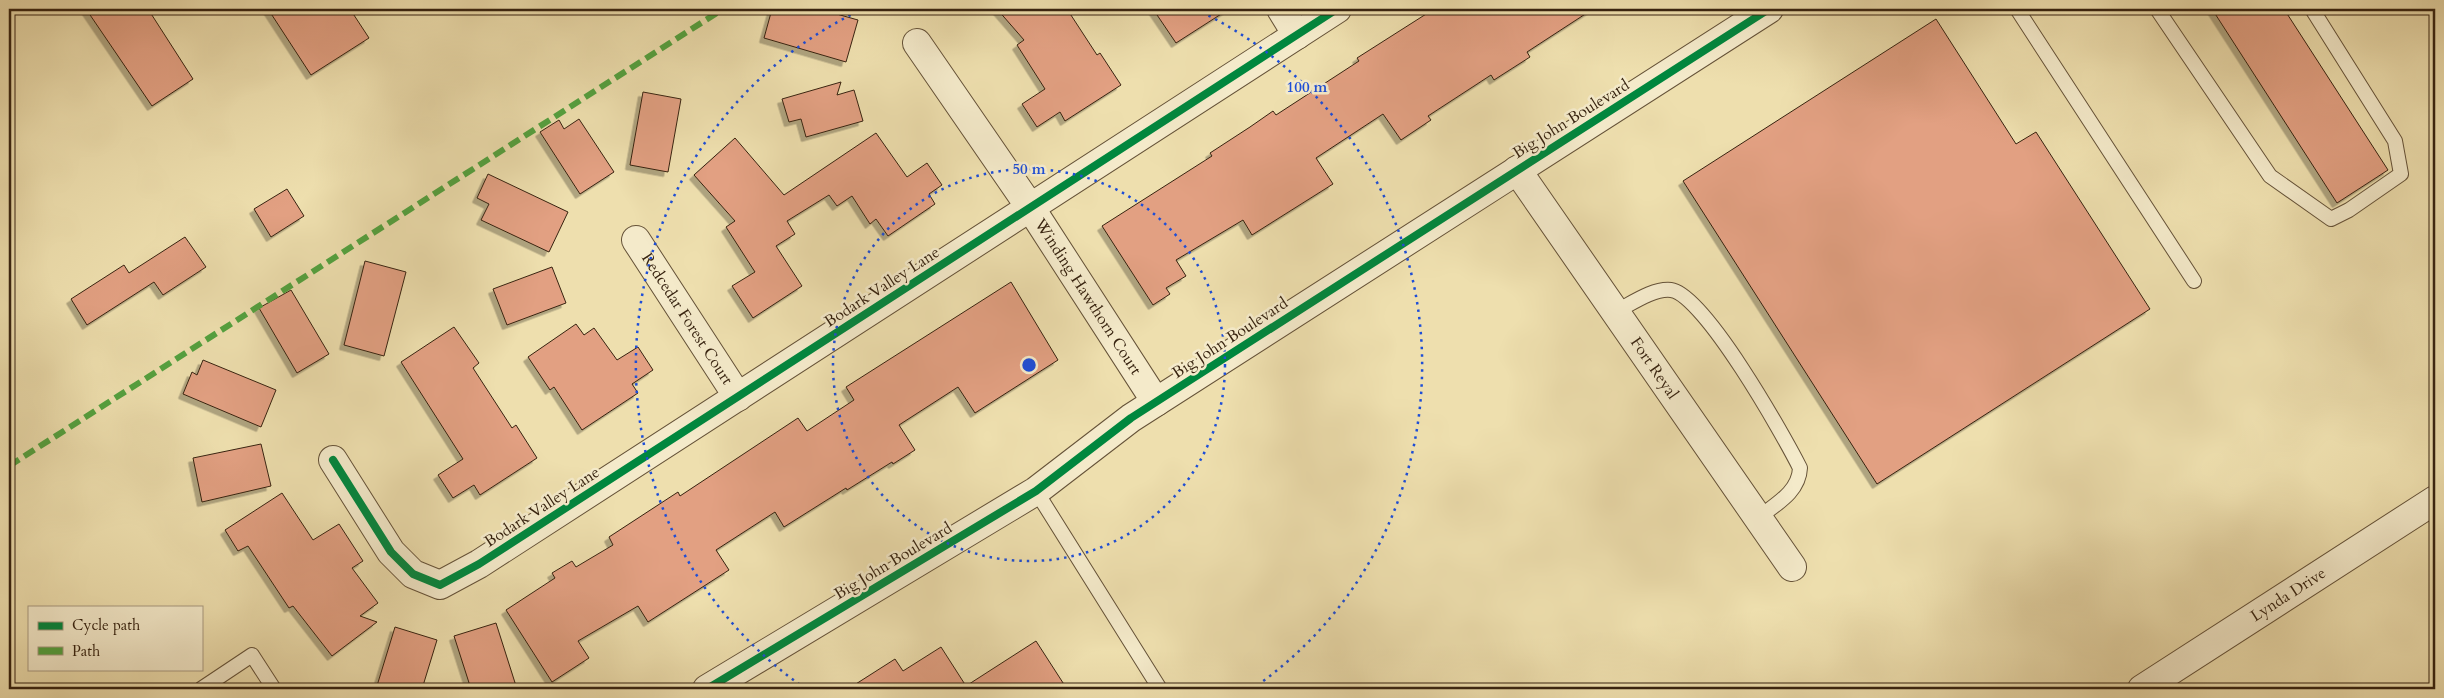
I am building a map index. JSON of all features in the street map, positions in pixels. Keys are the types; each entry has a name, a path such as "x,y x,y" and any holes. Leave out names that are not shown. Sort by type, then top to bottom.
{"street":[{"path":"1281,9 1297,35"},
{"name":"Bodark Valley Lane","path":"333,460 391,552 413,574 440,585 479,564 1337,9"},
{"name":"Big John Boulevard","path":"707,689 1036,491 1131,418 1769,9"},
{"name":"Winding Hawthorn Court","path":"917,43 1030,207 1156,402"},
{"name":"Fort Reyal","path":"1516,170 1792,567"},
{"name":"Redcedar Forest Court","path":"636,240 738,397"},
{"name":"Lynda Drive","path":"2142,689 2435,500"}],"lane":[{"path":"2017,9 2194,281"},
{"path":"2157,9 2270,176 2331,219 2349,210 2401,174 2395,141 2312,9"},
{"path":"1615,312 1662,290 1673,290 1683,295 1696,308 1731,351 1800,468 1799,479 1794,488 1758,518"},
{"path":"1036,491 1160,689"},
{"path":"201,689 252,656 274,689"}],"building":[{"path":"86,9 148,9 193,79 152,106"},
{"path":"268,9 350,9 369,38 311,75"},
{"path":"772,9 819,9 858,20 846,62 764,38"},
{"path":"997,9 1067,9 1097,55 1100,53 1121,85 1065,121 1060,112 1037,127 1022,104 1045,89 1017,45 1024,40"},
{"path":"1153,9 1229,9 1176,43"},
{"path":"1434,9 1593,9 1527,52 1530,57 1494,80 1491,75 1428,116 1431,120 1401,140 1383,114 1316,158 1333,184 1252,235 1243,220 1176,260 1186,276 1166,288 1170,294 1153,305 1102,226 1212,156 1210,153 1273,111 1276,115 1359,61 1357,58"},
{"path":"2212,9 2284,9 2388,170 2337,203"},
{"path":"1936,19 2016,144 2036,132 2150,309 1877,484 1683,181"},
{"path":"841,82 837,95 854,90 863,121 806,137 801,119 789,122 782,99"},
{"path":"643,92 681,99 668,172 630,165"},
{"path":"579,119 614,172 580,194 540,132 559,120 564,129"},
{"path":"876,133 907,177 927,163 942,185 929,194 935,204 888,236 876,219 870,224 852,196 837,206 829,195 787,221 795,234 776,246 802,286 753,318 732,286 755,272 726,227 735,221 694,175 735,138 784,195"},
{"path":"488,174 568,212 549,252 481,220 489,204 477,198"},
{"path":"287,189 304,216 271,237 254,209"},
{"path":"185,237 206,267 163,295 154,282 87,325 71,299 124,265 129,273"},
{"path":"365,261 406,272 384,356 344,345"},
{"path":"552,267 566,303 507,325 493,289"},
{"path":"1011,282 1058,360 975,413 958,387 899,425 915,450 847,490 846,488 784,527 775,512 716,550 729,570 648,622 638,606 578,641 589,658 552,682 506,610 555,578 552,573 572,561 576,567 613,545 609,537 678,492 680,496 798,418 807,431 854,400 846,387"},
{"path":"291,290 329,354 297,373 259,308"},
{"path":"576,324 584,335 594,328 617,360 638,347 653,370 632,384 638,393 582,430 554,387 550,390 528,357"},
{"path":"454,327 479,363 473,368 512,428 516,425 537,458 480,495 474,485 453,498 438,475 463,459 401,362"},
{"path":"203,360 276,390 261,427 183,394 192,372 197,375"},
{"path":"261,444 271,486 202,502 193,458"},
{"path":"282,493 313,540 339,524 363,561 352,568 378,603 360,616 377,622 332,656 293,606 289,608 248,546 238,551 225,530"},
{"path":"496,623 517,689 471,689 454,636"},
{"path":"395,627 437,640 422,689 376,689"},
{"path":"1036,641 1067,689 848,689 895,659 903,671 941,647 966,686"}],"marked path":[{"path":"9,466 723,9"}],"cycle path":[{"path":"333,460 391,552 413,574 440,585 479,564 1337,9"},
{"path":"707,689 1036,491 1131,418 1769,9"}]}
